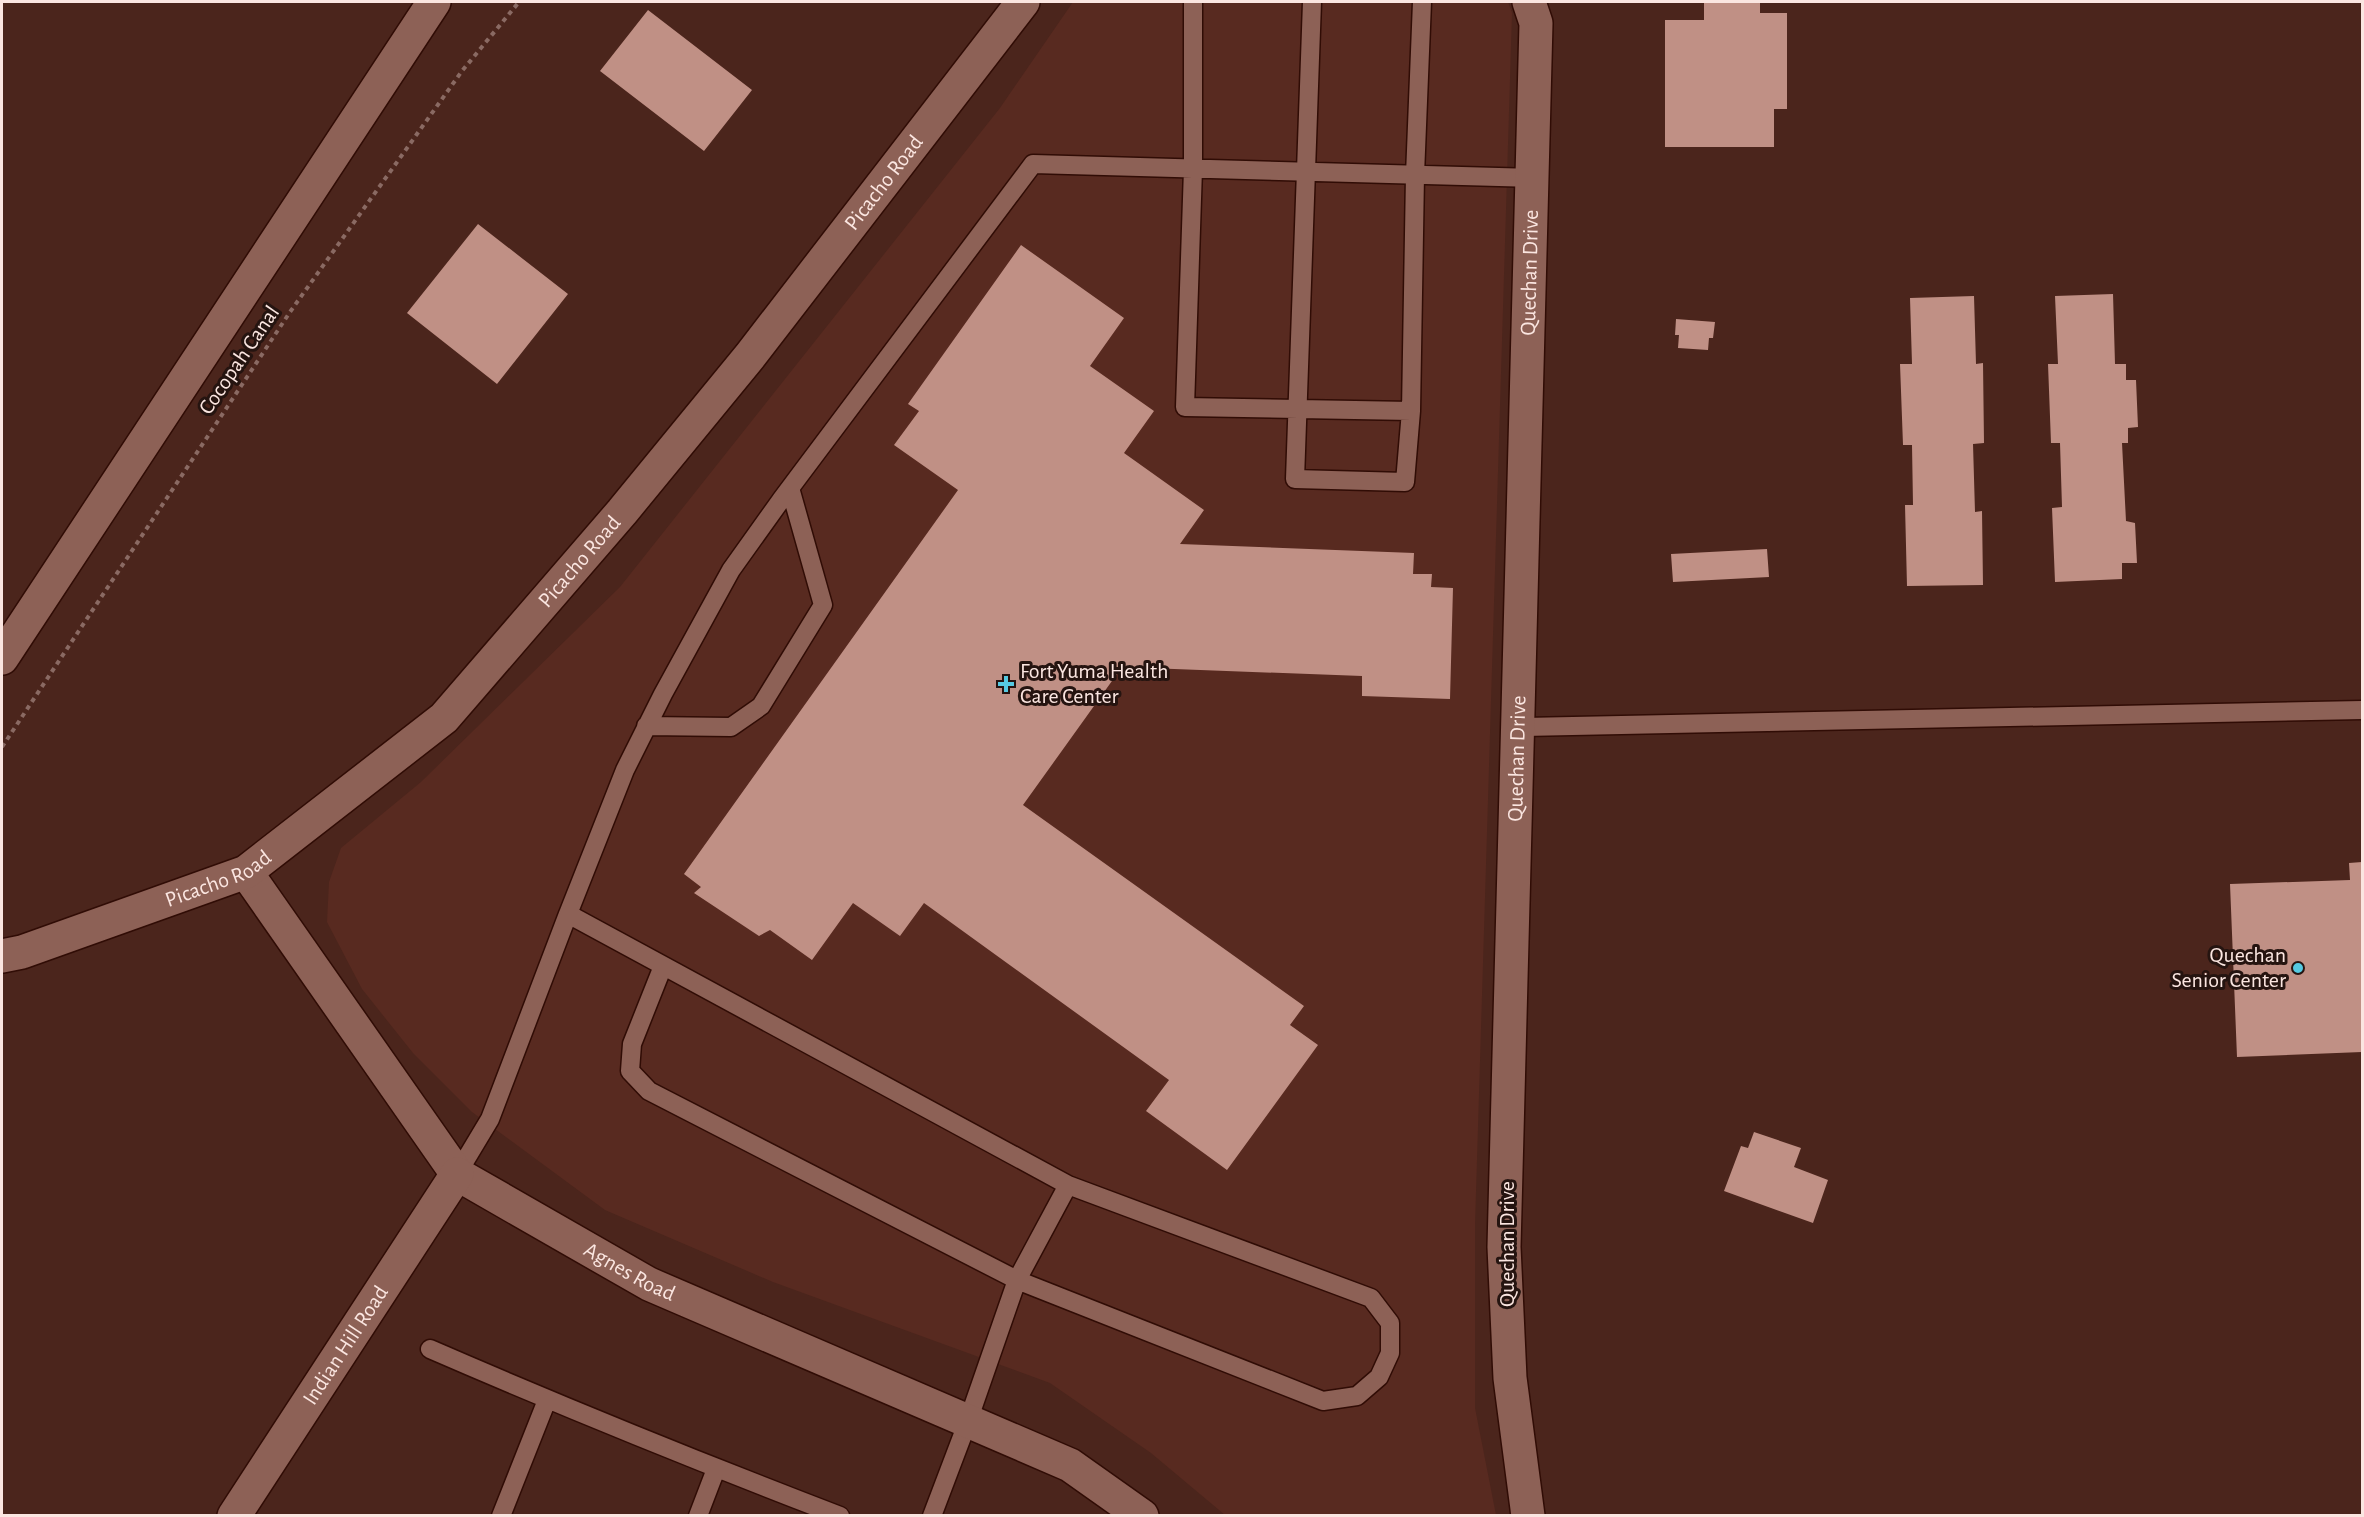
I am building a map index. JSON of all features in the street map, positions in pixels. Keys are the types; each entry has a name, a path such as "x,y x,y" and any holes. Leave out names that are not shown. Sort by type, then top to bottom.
{"street":[{"path":"2,658 434,2"},
{"name":"Picacho Road","path":"2,956 22,952 246,872 444,718 622,512 750,356 1023,2"},
{"name":"Quechan Drive","path":"1528,1515 1510,1378 1504,1247 1536,23 1529,2"},
{"name":"Agnes Road","path":"246,872 457,1174 649,1284 1070,1465 1142,1515"},
{"name":"Indian Hill Road","path":"234,1515 457,1174"}],"lane":[{"path":"1193,2 1193,169 1185,407 1411,411"},
{"path":"1311,2 1295,479 1405,482 1411,411 1415,175 1422,2"},
{"path":"457,1174 490,1119 625,770 646,726 731,570 1033,164 1532,178"},
{"path":"646,726 731,727 761,706 817,615 823,605 790,488"},
{"path":"1518,727 2362,710"},
{"path":"568,914 1068,1185 1371,1298 1389,1323 1390,1353 1379,1377 1357,1396 1323,1401 1017,1280 649,1091 630,1071 632,1044 663,966"},
{"path":"932,1515 968,1421 1017,1280 1068,1185"},
{"path":"430,1349 716,1469 840,1515"},
{"path":"501,1515 547,1400"},
{"path":"698,1515 716,1469"}],"path":[{"name":"Cocopah Canal","path":"2,747 290,312 462,71 519,2"}],"shaded area":[{"name":"Fort Yuma Health Care Center","path":"1073,2 1508,2 1512,13 1475,1225 1475,1408 1496,1515 1225,1515 1151,1453 1050,1383 773,1282 605,1210 472,1112 413,1053 362,989 327,922 329,882 341,848 421,782 620,587 1000,108"}],"building":[{"path":"1704,2 1760,2 1760,13 1787,13 1787,109 1774,109 1774,147 1665,147 1665,20 1704,20"},
{"path":"648,10 752,90 704,151 600,71"},
{"path":"478,224 568,294 497,384 407,313"},
{"path":"1021,245 1124,318 1090,366 1154,411 1124,453 1204,510 1180,544 1414,553 1413,574 1432,574 1431,587 1453,588 1450,699 1362,696 1362,676 1122,667 1023,805 1304,1006 1290,1025 1318,1045 1227,1170 1146,1111 1169,1080 924,903 900,936 853,903 812,960 770,930 759,936 694,893 701,887 684,874 958,490 894,445 919,411 908,404"},
{"path":"2113,294 2115,364 2126,364 2126,380 2136,380 2138,427 2128,428 2128,443 2122,443 2126,521 2135,523 2137,563 2122,563 2122,579 2055,582 2052,508 2062,507 2060,443 2051,443 2048,364 2058,364 2055,296"},
{"path":"1974,296 1976,364 1983,363 1984,443 1973,444 1975,512 1982,511 1983,585 1907,586 1905,505 1913,505 1912,445 1903,445 1900,364 1912,364 1910,298"},
{"path":"1676,319 1715,322 1713,338 1709,338 1708,350 1678,348 1679,335 1675,335"},
{"path":"1767,549 1769,577 1673,582 1671,554"},
{"name":"Quechan Senior Center","path":"2362,862 2362,1052 2237,1057 2230,884 2350,880 2349,863"},
{"path":"1754,1132 1801,1148 1794,1167 1828,1180 1813,1223 1724,1191 1741,1146 1748,1148"}],"place":[{"name":"Fort Yuma Health Care Center","path":"1006,684"},
{"name":"Quechan Senior Center","path":"2298,968"}]}
